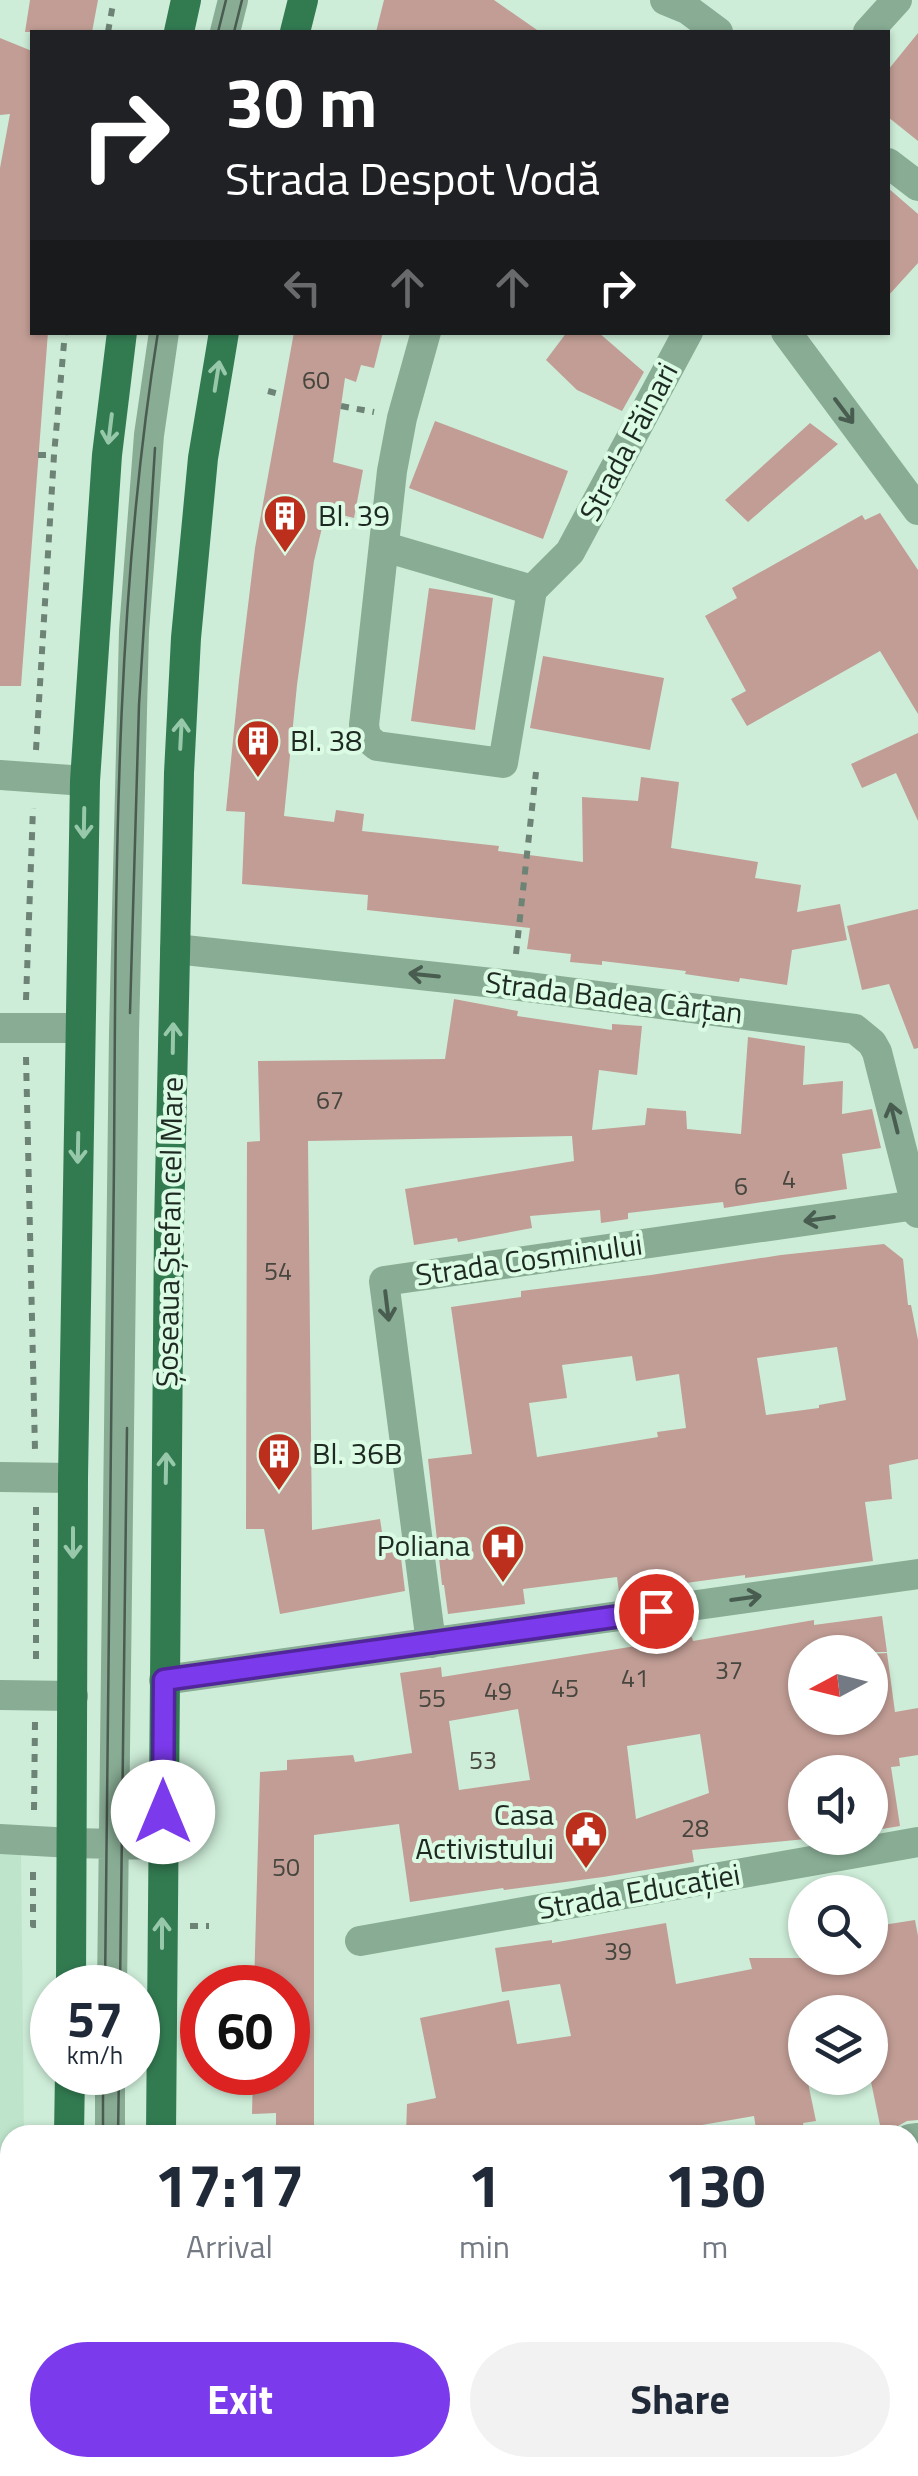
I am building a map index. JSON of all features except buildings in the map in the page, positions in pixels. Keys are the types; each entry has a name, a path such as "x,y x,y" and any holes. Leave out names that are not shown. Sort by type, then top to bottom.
{"main road":[{"path":"179,30 186,0"},
{"path":"296,30 303,0"},
{"path":"70,1965 72,1478 85,781 107,456 122,335"},
{"name":"Șoseaua Ștefan cel Mare","path":"160,2125 178,773 203,458 224,335"},
{"path":"70,2095 70,2125"}],"street":[{"path":"226,30 234,0"},
{"path":"870,30 897,0"},
{"path":"678,3 715,30"},
{"path":"890,165 918,186"},
{"name":"Șoseaua Ștefan cel Mare","path":"112,1965 124,1033 134,631 149,435 164,335"},
{"path":"385,548 532,590 503,763 377,746 366,737 364,725 392,471 425,335"},
{"name":"Strada Făinari","path":"532,590 570,552 686,335"},
{"path":"788,335 918,510"},
{"path":"0,775 85,781"},
{"name":"Strada Badea Cârțan","path":"175,949 512,985 855,1030 877,1052 917,1209"},
{"path":"13,1028 80,1028"},
{"name":"Strada Cosminului","path":"431,1643 384,1281 917,1209"},
{"path":"0,1477 72,1478"},
{"path":"164,1680 918,1574"},
{"path":"0,1695 73,1696"},
{"path":"0,1838 163,1845"},
{"name":"Strada Educației","path":"360,1942 918,1842"},
{"path":"110,2095 110,2125"}],"path":[{"path":"108,30 113,4"},
{"path":"33,1926 35,1477 13,1028 65,335"},
{"path":"268,392 283,394"},
{"path":"38,455 54,455"},
{"path":"503,763 536,768 512,985"}],"shaded area":[{"path":"0,1850 21,1851 24,2125 0,2125"}],"tram line":[{"path":"218,30 226,0"},
{"path":"234,30 242,0"},
{"path":"105,1965 120,746 133,538 158,335"},
{"path":"130,1013 139,705 155,448"},
{"path":"120,1965 127,1428"},
{"path":"103,2095 103,2125"},
{"path":"118,2125 119,2095"}],"place":[{"name":"Bl. 39","path":"285,554"},
{"name":"Bl. 38","path":"258,779"},
{"name":"Bl. 36B","path":"279,1492"},
{"name":"Poliana","path":"503,1584"},
{"name":"Casa Activistului","path":"586,1870"}],"route":[{"path":"163,1812 164,1680 656,1611"}]}
